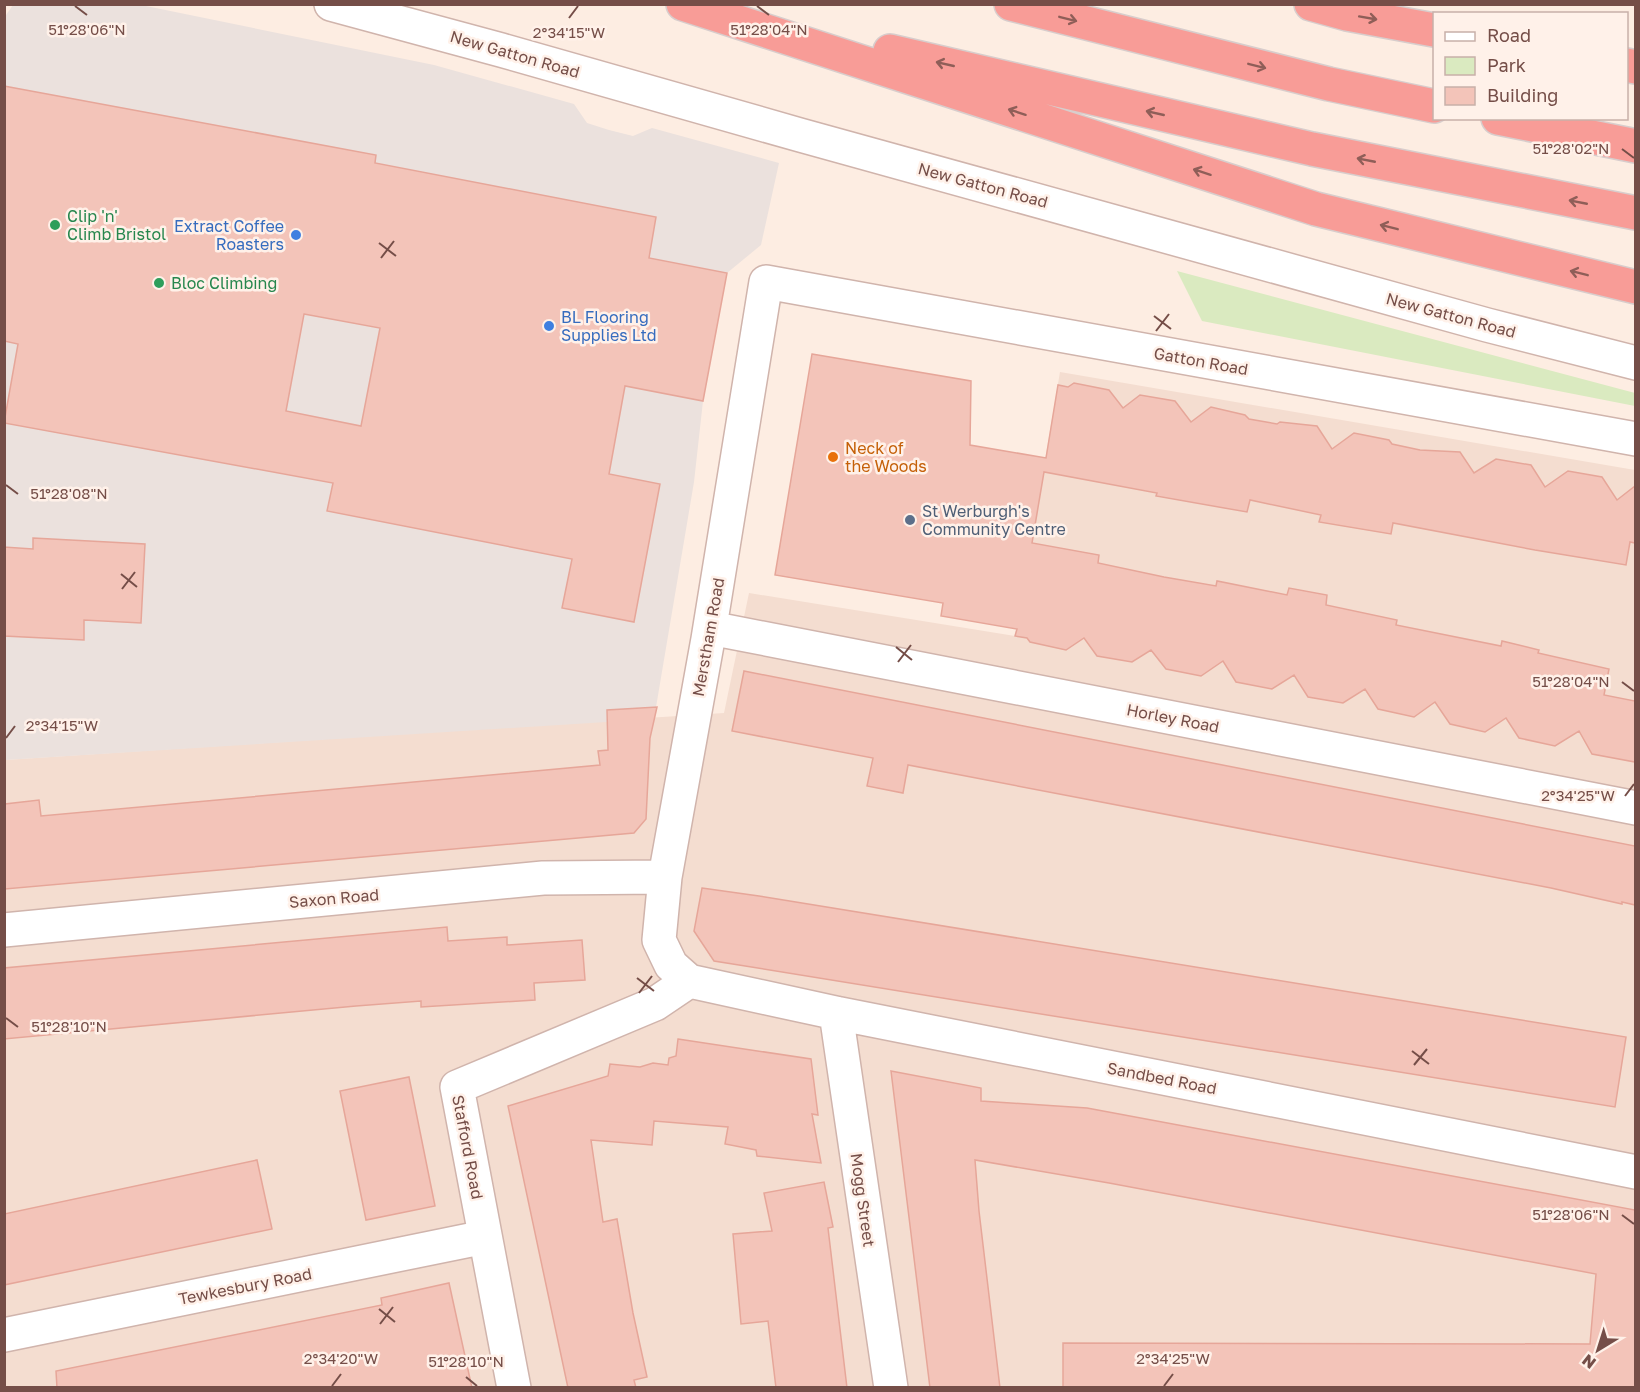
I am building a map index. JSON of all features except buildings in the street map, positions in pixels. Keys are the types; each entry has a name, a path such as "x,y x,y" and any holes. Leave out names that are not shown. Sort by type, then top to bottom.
{"highway":[{"path":"683,4 1316,209 1635,287"},
{"path":"691,4 1311,149 1635,213"},
{"path":"1011,4 1329,84 1433,106"},
{"path":"1311,4 1347,14 1433,30"},
{"path":"1508,120 1635,146"}],"street":[{"name":"New Gatton Road","path":"331,4 1498,328 1635,363"},
{"name":"Gatton Road","path":"766,282 1635,439"},
{"name":"Merstham Road","path":"689,981 671,965 659,940 665,877 710,628 766,282"},
{"name":"Horley Road","path":"710,628 1635,808"},
{"name":"Saxon Road","path":"4,930 543,879 665,877"},
{"name":"Sandbed Road","path":"689,981 836,1013 1635,1172"},
{"name":"Stafford Road","path":"514,1388 457,1087 655,1004 689,981"},
{"name":"Mogg Street","path":"836,1013 891,1388"},
{"name":"Tewkesbury Road","path":"4,1335 485,1237"}],"shaded area":[{"path":"13,5 141,5 434,65 574,104 587,123 609,130 633,136 652,128 779,163 761,245 727,273 703,401 694,482 654,719 5,760 4,18"},
{"path":"1060,372 1635,470 1636,1286 1619,1387 5,1388 5,760 724,713 749,593 1015,636"}],"green space":[{"path":"1177,271 1635,393 1635,406 1202,321"}],"place":[{"name":"Clip 'n' Climb Bristol","path":"55,225"},
{"name":"Extract Coffee Roasters","path":"296,235"},
{"name":"Bloc Climbing","path":"159,283"},
{"name":"BL Flooring Supplies Ltd","path":"549,326"},
{"name":"Neck of the Woods","path":"833,457"},
{"name":"St Werburgh's Community Centre","path":"910,520"}]}
